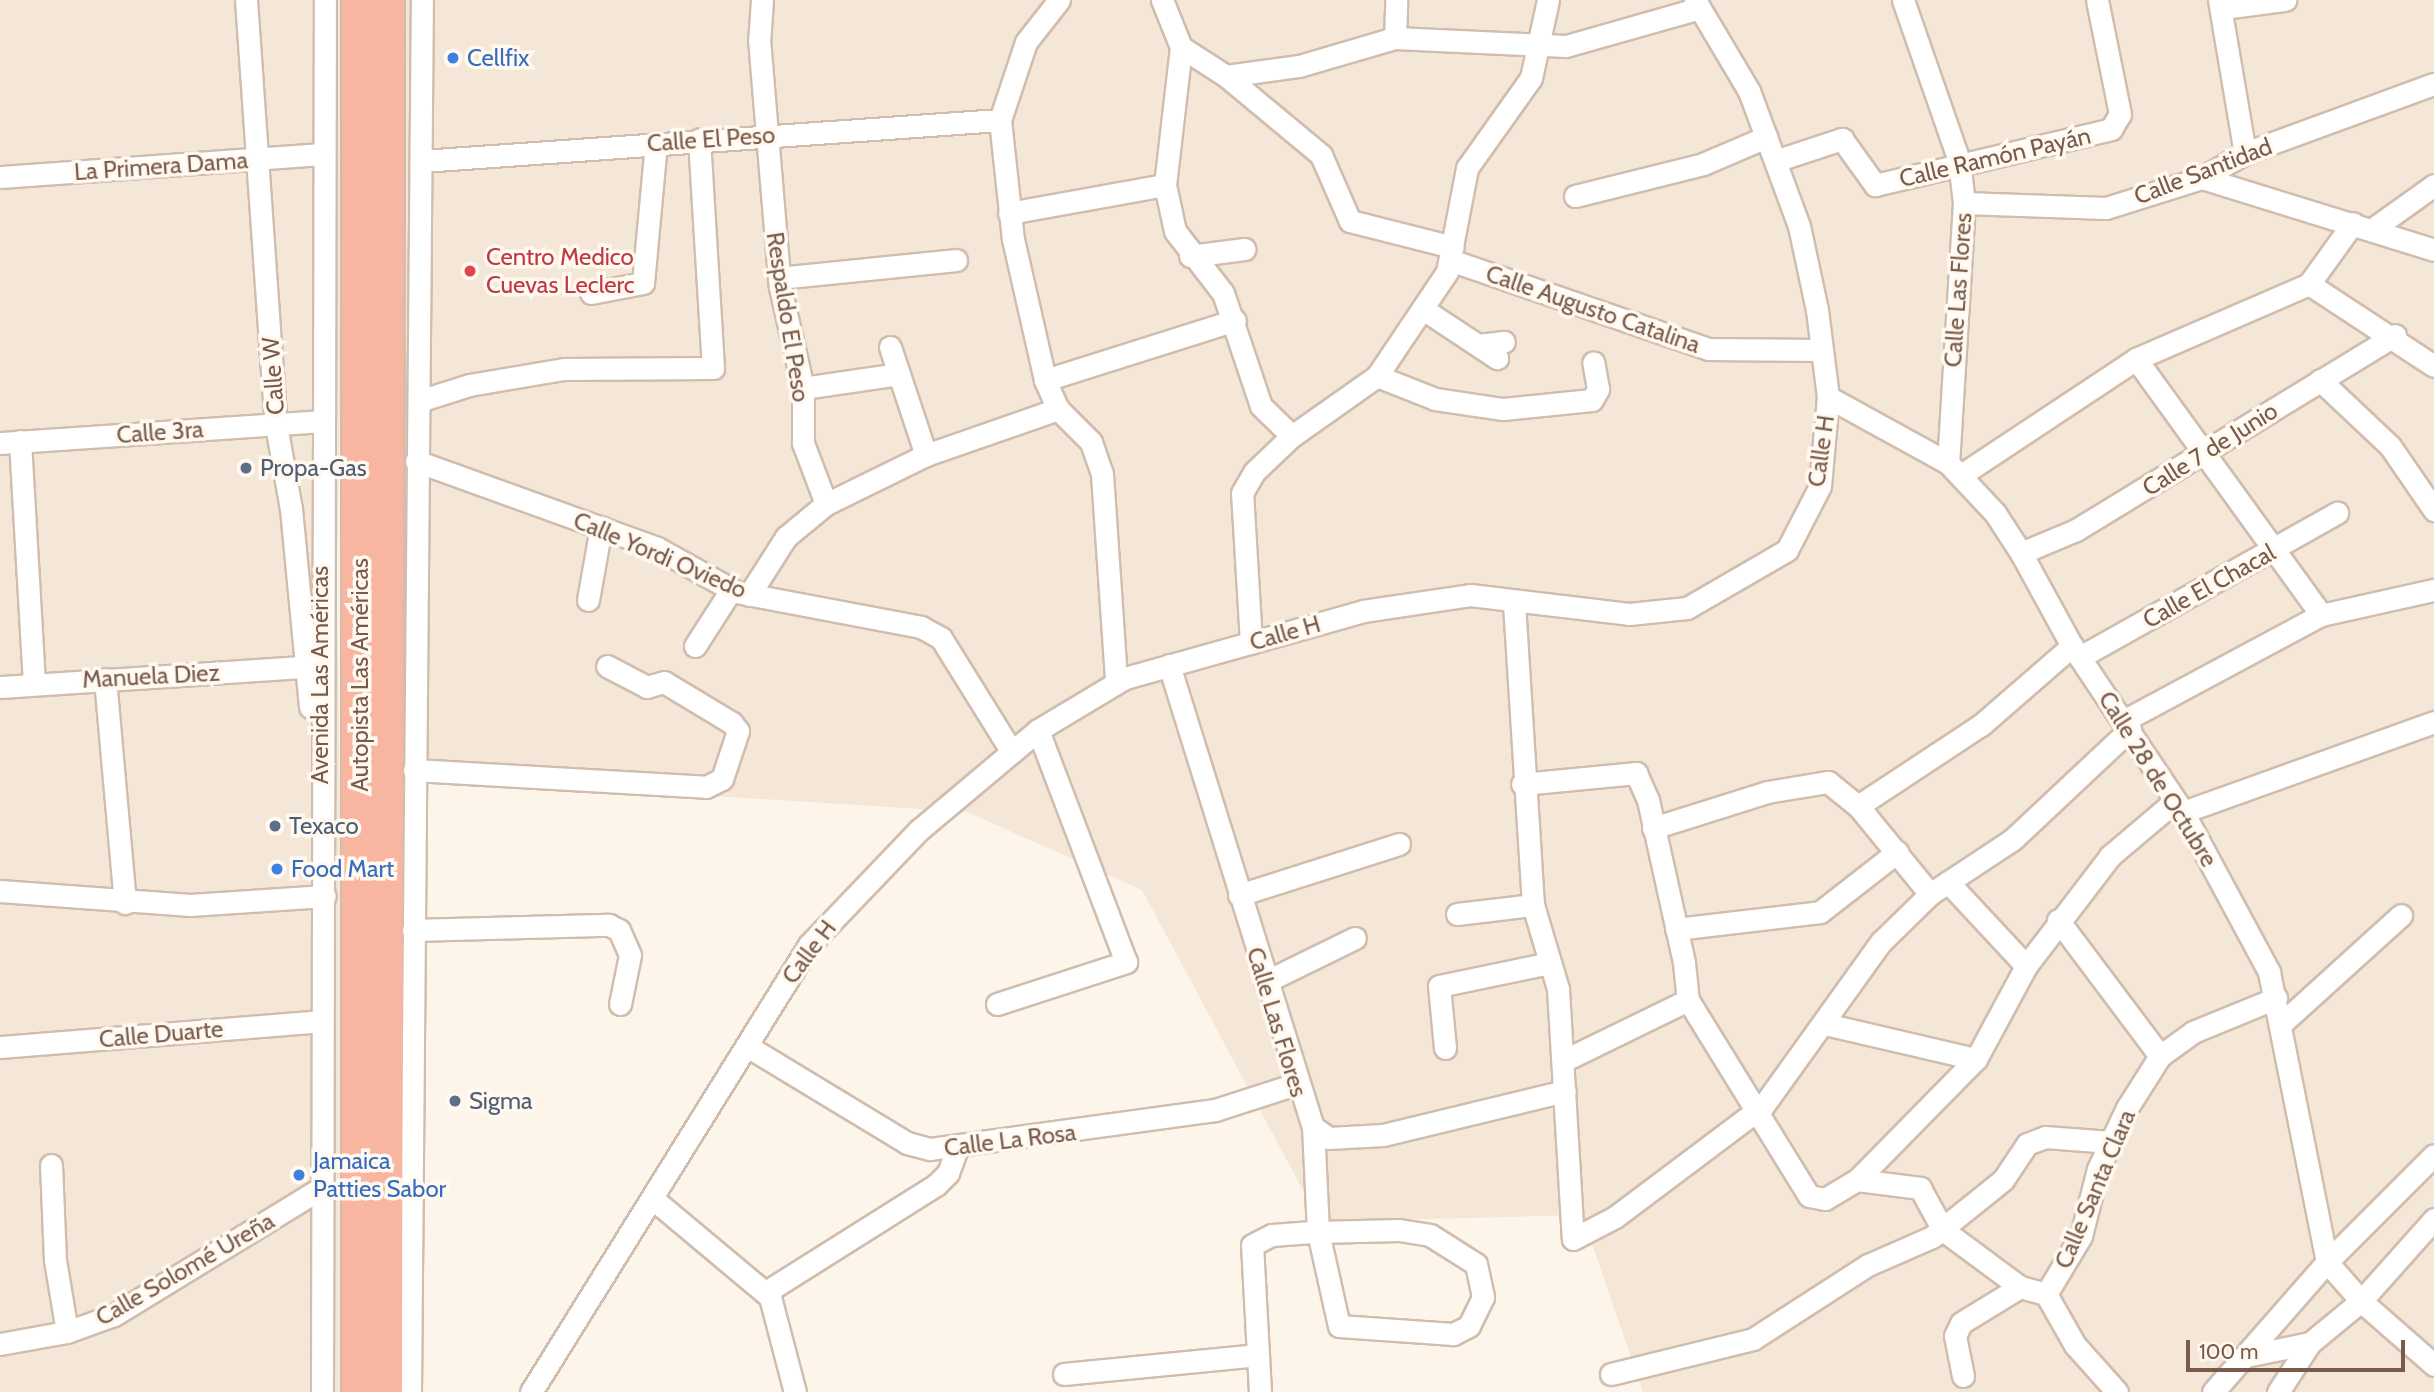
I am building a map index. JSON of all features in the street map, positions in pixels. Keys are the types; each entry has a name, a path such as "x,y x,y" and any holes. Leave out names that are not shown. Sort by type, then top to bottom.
{"highway":[{"name":"Autopista Las Américas","path":"358,0 358,1392"},
{"name":"Autopista Las Américas","path":"386,1392 388,0"}],"street":[{"name":"Calle W","path":"246,0 276,425 291,509 302,667 319,750"},
{"name":"Avenida Las Américas","path":"322,1392 322,1021 326,896 319,750 325,0"},
{"path":"410,1392 422,0"},
{"name":"Respaldo El Peso","path":"762,0 766,134 779,278 803,388 803,443 826,504"},
{"path":"1059,0 1026,42 1000,120 1009,214 1045,380 1058,409 1091,442 1102,474 1116,682"},
{"path":"1162,0 1181,47 1165,185 1175,231 1190,256 1223,293 1235,320 1261,406 1292,436"},
{"path":"1395,38 1396,0"},
{"path":"1251,642 1242,493 1254,472 1292,436 1377,376 1423,309 1451,253 1467,168 1520,102 1540,46 1548,0"},
{"name":"Calle Las Flores","path":"1903,0 1959,161 1964,203 1954,469"},
{"name":"Calle Ramón Payán","path":"1775,161 1842,139 1875,185 1959,161 2025,153 2118,122 2098,0"},
{"path":"2245,153 2221,4 2285,0"},
{"path":"1181,47 1226,76 1299,66 1395,38 1566,46 1696,4"},
{"name":"Calle H","path":"531,1392 809,945 919,830 1038,730 1116,682 1251,642 1377,609 1470,595 1514,603 1629,614 1686,608 1734,585 1787,550 1820,486 1828,397 1821,350 1799,226 1749,91 1696,4"},
{"name":"Calle Augusto Catalina","path":"1226,76 1321,155 1350,221 1451,253 1708,349 1821,350"},
{"name":"Calle Santidad","path":"1964,203 2106,208 2202,178 2245,153 2434,84"},
{"name":"Calle El Peso","path":"422,161 766,134 1000,120"},
{"path":"1575,196 1703,164 1766,137"},
{"path":"419,401 478,383 564,369 713,368 699,139"},
{"path":"591,293 643,282 656,143"},
{"name":"La Primera Dama","path":"0,177 322,154"},
{"path":"2202,178 2374,228 2434,250"},
{"path":"1009,214 1165,185"},
{"path":"2374,228 2434,185"},
{"path":"1954,469 2136,359 2309,284 2353,223"},
{"path":"1190,256 1245,249"},
{"path":"779,278 956,260"},
{"path":"2309,284 2395,335 2434,366"},
{"path":"1423,309 1478,345 1500,350"},
{"path":"1045,380 1235,320"},
{"name":"Calle 7 de Junio","path":"2021,553 2076,530 2395,335"},
{"path":"890,347 926,455"},
{"path":"2136,359 2201,455 2320,615"},
{"path":"1377,376 1435,399 1503,409 1592,400 1598,389 1593,362"},
{"path":"803,388 899,374"},
{"path":"2320,380 2390,446 2434,510"},
{"name":"Calle 28 de Octubre","path":"1828,397 1954,469 2021,553 2076,652 2127,724 2179,807 2269,972 2327,1262"},
{"path":"695,646 786,537 826,504 926,455 1058,409"},
{"name":"Calle 3ra","path":"10,442 320,421"},
{"path":"10,442 34,683"},
{"name":"Calle Yordi Oviedo","path":"416,461 601,527 740,592 921,627 941,638 1012,751"},
{"name":"Calle El Chacal","path":"1858,806 1981,725 2076,652 2273,551 2337,513"},
{"path":"588,600 601,527"},
{"path":"1514,603 1522,784 1533,905 1550,962 1563,1061 1573,1239 1615,1217 1753,1114 1825,1024 1881,942 1939,888 2012,839 2127,724 2320,615 2434,590"},
{"name":"Calle Las Flores","path":"1169,665 1296,1084 1313,1127 1329,1138 1383,1135 1566,1091"},
{"path":"414,770 706,788 722,779 738,731 732,723 664,682 646,687 607,666"},
{"name":"Manuela Diez","path":"0,687 302,667"},
{"path":"106,679 125,903"},
{"path":"1522,784 1636,773 1653,828 1676,929 1688,1000 1753,1097 1753,1114 1809,1196 1825,1199 1857,1180 1976,1059 2026,966 2058,920 2110,856 2179,807 2434,722"},
{"path":"997,1004 1126,962 1038,730"},
{"path":"1653,828 1810,781 1828,782 1858,806 1897,852 2026,966"},
{"path":"1239,895 1399,844"},
{"path":"1676,929 1807,917 1850,895 1897,852"},
{"path":"0,891 125,903 326,896"},
{"path":"1457,914 1533,905"},
{"path":"2281,1024 2401,915"},
{"path":"2058,920 2160,1056"},
{"path":"413,930 609,925 620,930 630,955 620,1004"},
{"path":"1265,982 1354,938"},
{"path":"1445,1048 1438,986 1550,962"},
{"name":"Calle Santa Clara","path":"2117,1392 2076,1345 2046,1294 2081,1236 2111,1142 2160,1056 2193,1032 2276,998"},
{"path":"1563,1061 1688,1000"},
{"name":"Calle Duarte","path":"0,1047 322,1021"},
{"path":"1825,1024 1976,1059"},
{"name":"Calle La Rosa","path":"747,1045 907,1143 957,1148 1215,1110 1296,1084"},
{"path":"1259,1392 1252,1245 1272,1235 1318,1232 1430,1235 1476,1264 1483,1297 1469,1326 1453,1334 1339,1326 1318,1232 1313,1127"},
{"path":"1611,1374 1753,1339 1868,1265 1943,1230 2003,1180 2027,1144 2045,1138 2111,1142"},
{"path":"766,1292 936,1185 948,1173 957,1148"},
{"path":"2213,1392 2327,1262 2434,1155"},
{"path":"51,1165 55,1260 67,1332"},
{"path":"1857,1180 1920,1188 1943,1230 2020,1287 2046,1294"},
{"name":"Calle Solomé Ureña","path":"0,1344 67,1332 123,1310 323,1187"},
{"path":"653,1199 766,1292 795,1392"},
{"path":"2278,1392 2310,1343 2361,1301 2434,1219"},
{"path":"2327,1262 2361,1301 2434,1364"},
{"path":"1963,1376 1955,1336 1961,1323 2020,1287"},
{"path":"2246,1356 2310,1343"},
{"path":"1064,1374 1258,1355"}],"shaded area":[{"path":"0,0 347,0 337,582 348,1392 0,1392"},
{"path":"400,0 2434,0 2434,1392 1643,1392 1582,1215 1320,1222 1142,890 967,812 411,777"}],"place":[{"name":"Cellfix","path":"453,58"},
{"name":"Centro Medico Cuevas Leclerc","path":"470,271"},
{"name":"Propa-Gas","path":"246,468"},
{"name":"Texaco","path":"275,826"},
{"name":"Food Mart","path":"277,869"},
{"name":"Sigma","path":"455,1101"},
{"name":"Jamaica Patties Sabor","path":"299,1175"}]}
